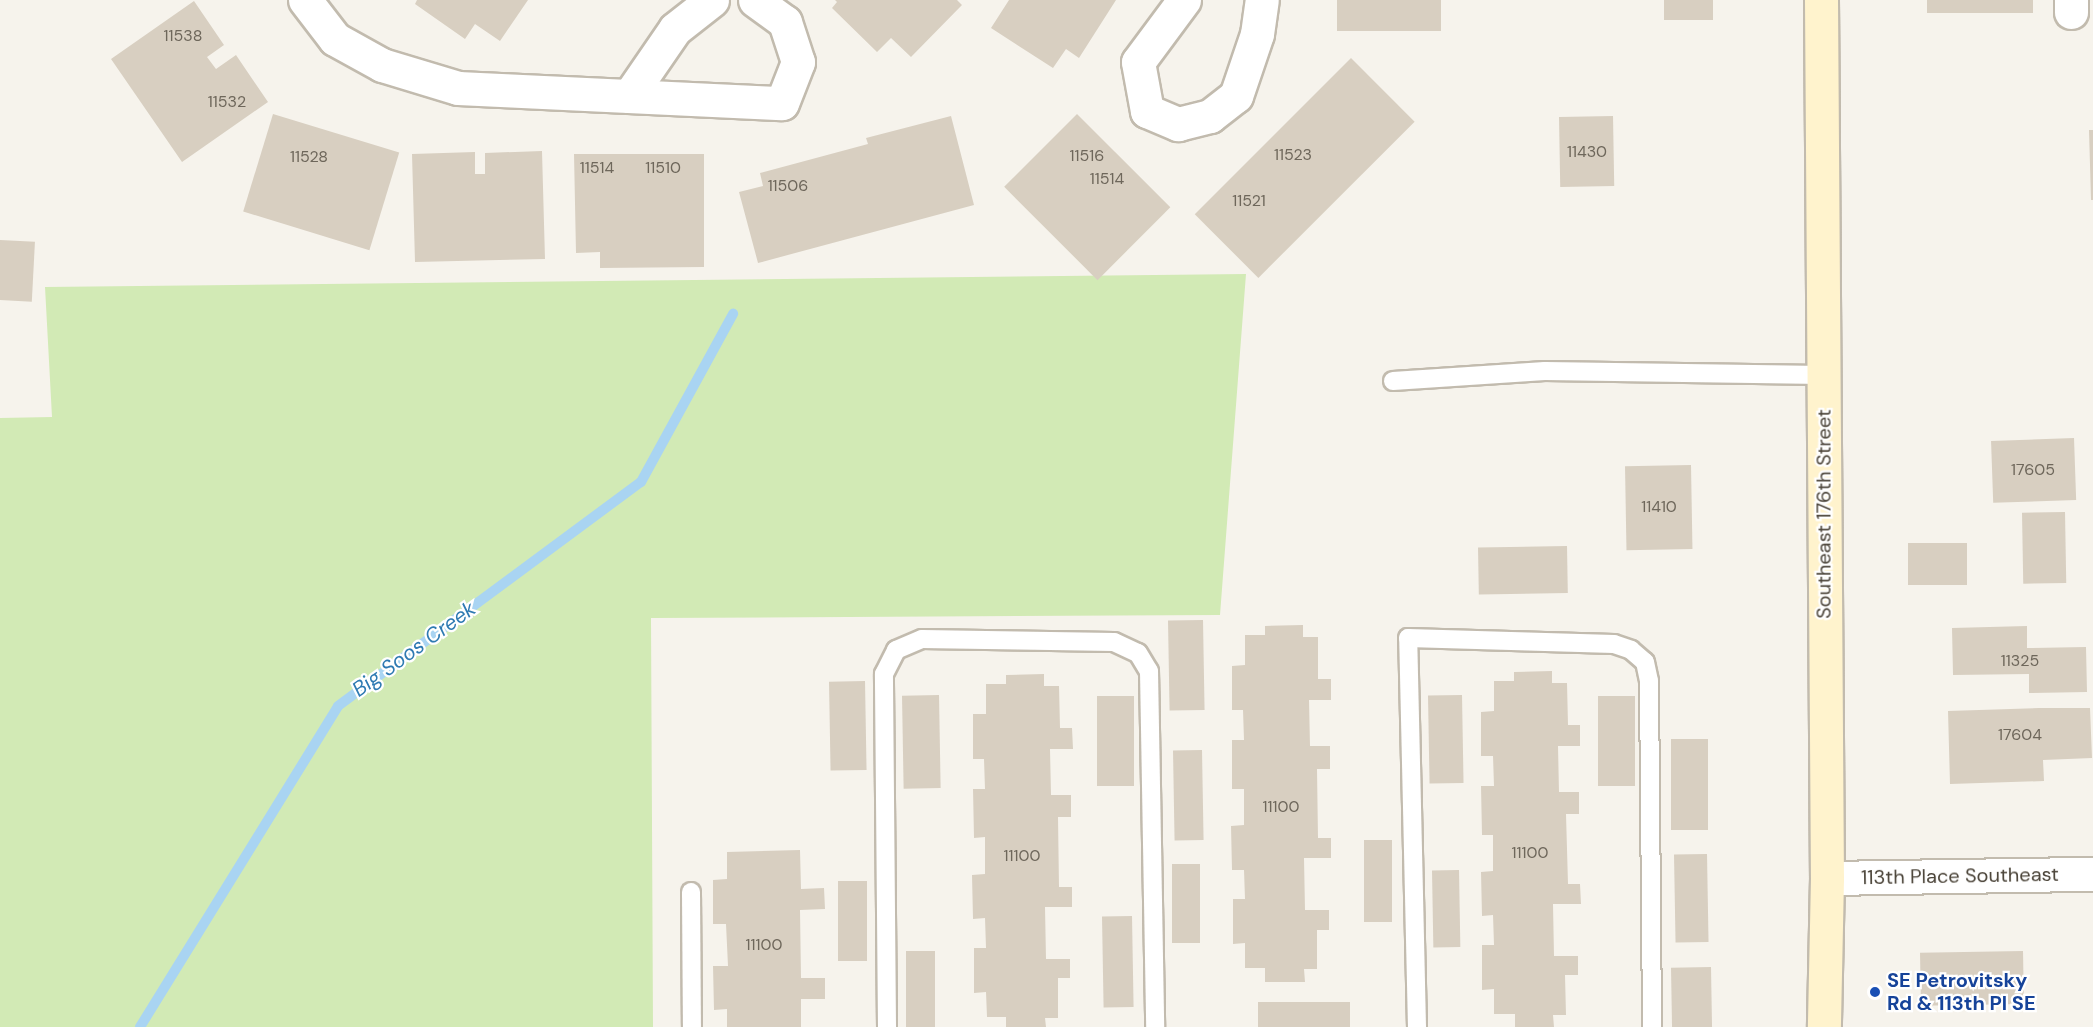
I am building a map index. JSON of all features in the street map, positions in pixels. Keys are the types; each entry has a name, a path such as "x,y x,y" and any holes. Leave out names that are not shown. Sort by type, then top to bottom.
{"main road":[{"name":"Southeast 176th Street","path":"1821,0 1827,878 1824,1027"}],"street":[{"path":"305,0 335,39 382,65 458,88 782,103 798,62 785,22 755,0"},
{"path":"629,96 675,29 712,0"},
{"path":"1184,0 1138,62 1147,111 1178,124 1210,116 1236,96 1257,34 1262,0"},
{"name":"113th Place Southeast","path":"1827,878 2093,874"}],"lane":[{"path":"1393,381 1545,371 1823,375"},
{"path":"1417,1027 1408,638 1614,644 1631,650 1645,662 1649,681 1652,1027"},
{"path":"887,1027 884,674 896,650 922,639 1114,642 1138,653 1149,671 1155,1027"},
{"path":"691,892 692,1027"}],"green space":[{"path":"1246,274 1220,615 651,618 653,1027 0,1027 0,418 52,417 45,287"}],"building":[{"path":"417,0 528,0 500,41 475,24 465,39 415,4"},
{"path":"835,0 957,0 962,5 911,57 891,38 877,52 832,8 837,2"},
{"path":"1009,0 1116,0 1079,58 1066,49 1053,68 991,28"},
{"path":"1337,0 1441,0 1441,31 1337,31"},
{"path":"1664,0 1713,0 1713,20 1664,20"},
{"path":"1927,0 2033,0 2033,13 1927,13"},
{"path":"194,1 224,45 207,57 216,69 236,55 268,102 182,162 111,59"},
{"path":"1351,58 1415,122 1258,278 1195,214"},
{"path":"273,114 399,153 369,250 243,212"},
{"path":"1077,114 1170,207 1098,280 1004,187"},
{"path":"951,116 974,205 758,263 739,192 763,186 760,173 868,144 866,138"},
{"path":"1613,116 1614,186 1560,187 1559,117"},
{"path":"2089,130 2093,130 2093,200 2091,200"},
{"path":"542,151 545,259 415,262 412,154 475,152 475,174 485,174 485,153"},
{"path":"574,154 704,154 704,267 600,268 600,252 576,253"},
{"path":"0,240 35,242 32,302 0,300"},
{"path":"2074,438 2076,500 1993,503 1991,441"},
{"path":"1691,465 1692,549 1626,550 1625,466"},
{"path":"2065,512 2066,583 2023,584 2022,513"},
{"path":"1908,543 1967,543 1967,585 1908,585"},
{"path":"1567,546 1568,593 1479,595 1478,548"},
{"path":"1203,620 1205,710 1170,711 1168,621"},
{"path":"1303,625 1303,637 1318,637 1318,679 1331,679 1331,700 1309,700 1310,746 1330,746 1330,769 1317,769 1318,838 1331,838 1331,858 1304,858 1305,910 1329,910 1329,930 1317,930 1317,969 1304,969 1305,982 1265,982 1265,968 1245,968 1245,943 1233,944 1233,899 1245,899 1244,870 1232,870 1231,826 1244,825 1244,789 1232,789 1232,740 1244,740 1243,710 1232,710 1232,666 1245,665 1245,635 1265,635 1265,626"},
{"path":"2027,626 2027,648 2086,647 2087,692 2029,693 2029,674 1953,675 1952,628"},
{"path":"1552,671 1552,683 1567,683 1568,725 1580,725 1580,746 1558,746 1559,792 1579,792 1579,814 1566,814 1568,884 1580,884 1581,904 1553,904 1554,956 1578,956 1578,975 1565,975 1566,1015 1553,1015 1554,1027 1515,1027 1515,1014 1494,1014 1494,989 1482,990 1482,945 1494,945 1493,915 1482,916 1481,872 1493,871 1493,835 1482,835 1481,786 1494,786 1493,756 1481,756 1481,712 1494,711 1494,681 1514,681 1514,672"},
{"path":"1044,674 1044,686 1059,686 1060,728 1072,728 1073,749 1050,749 1051,795 1071,795 1071,817 1058,817 1059,887 1072,887 1072,907 1045,907 1046,959 1070,959 1070,978 1058,978 1058,1018 1045,1018 1046,1027 1006,1027 1006,1017 987,1017 986,992 974,993 974,948 986,948 985,918 973,919 972,875 985,874 985,837 974,838 973,789 985,789 984,759 973,759 973,714 986,714 986,684 1006,684 1006,675"},
{"path":"865,681 867,770 831,771 829,682"},
{"path":"939,695 941,788 904,789 902,696"},
{"path":"1462,695 1464,783 1430,784 1428,696"},
{"path":"1097,696 1134,696 1134,786 1097,786"},
{"path":"1598,696 1635,696 1635,786 1598,786"},
{"path":"2090,708 2092,758 2043,760 2044,781 1950,784 1948,711"},
{"path":"1671,739 1708,739 1708,830 1671,830"},
{"path":"1202,750 1204,840 1175,840 1173,751"},
{"path":"1364,840 1392,840 1392,922 1364,922"},
{"path":"800,850 801,889 824,888 825,909 800,910 801,978 825,978 825,999 801,999 801,1027 727,1027 727,1009 714,1010 713,966 728,966 726,924 713,924 713,880 727,879 727,852"},
{"path":"1707,854 1709,942 1676,943 1674,855"},
{"path":"1172,864 1200,864 1200,943 1172,943"},
{"path":"1432,870 1459,870 1460,947 1433,947"},
{"path":"838,881 867,881 867,961 838,961"},
{"path":"1132,916 1134,1007 1104,1008 1102,917"},
{"path":"906,951 935,951 935,1027 906,1027"},
{"path":"2023,951 2024,1004 1921,1006 1920,953"},
{"path":"1711,967 1712,1027 1672,1027 1671,968"},
{"path":"1258,1002 1350,1002 1350,1027 1258,1027"}],"waterway":[{"name":"Big Soos Creek","path":"140,1027 338,706 641,482 733,314"}],"place":[{"name":"SE Petrovitsky Rd & 113th Pl SE","path":"1875,992"}]}
